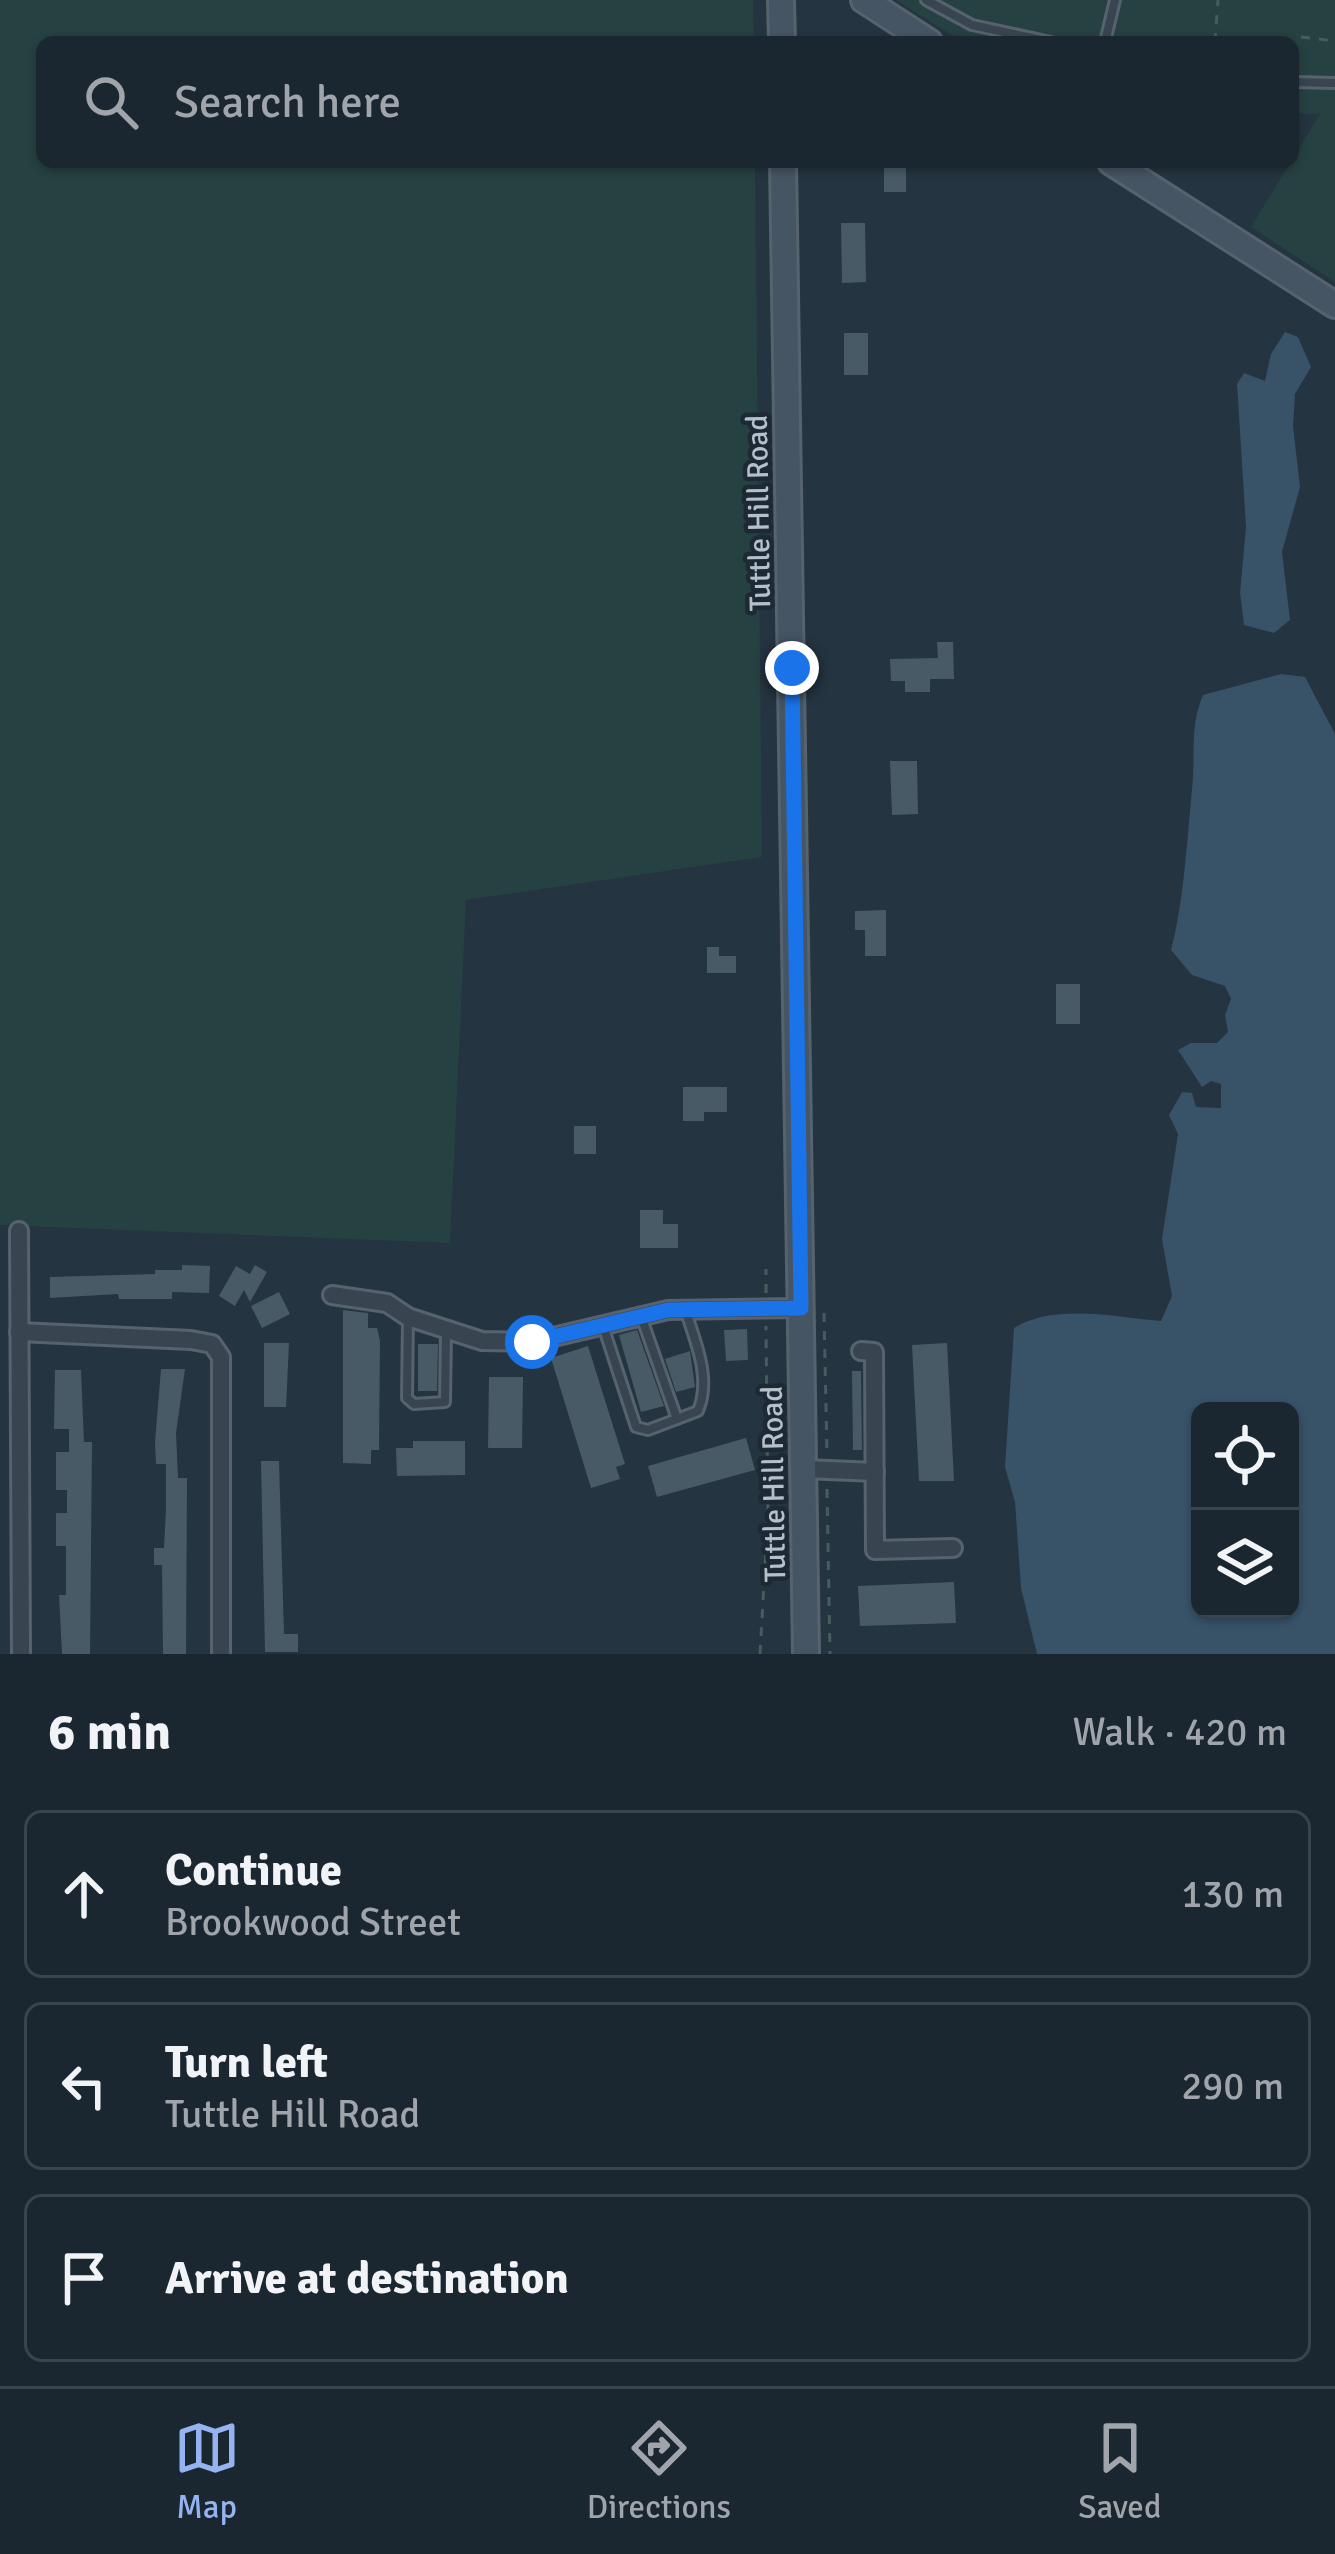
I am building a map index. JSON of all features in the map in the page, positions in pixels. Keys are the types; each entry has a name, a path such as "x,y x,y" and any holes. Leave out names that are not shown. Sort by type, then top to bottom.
{"main road":[{"path":"781,0 782,36"},
{"path":"864,0 919,36"},
{"name":"Tuttle Hill Road","path":"783,168 806,1654"},
{"path":"1120,168 1335,305"}],"street":[{"path":"19,1231 21,1654"},
{"path":"332,1295 387,1303 408,1317 482,1342 532,1342 685,1309 801,1308"},
{"path":"19,1332 191,1340 212,1344 221,1358 220,1654"},
{"path":"861,1351 874,1352 875,1550 953,1548"},
{"path":"805,1469 875,1472"}],"lane":[{"path":"926,0 972,25 1024,36"},
{"path":"1107,36 1115,0"},
{"path":"1299,82 1335,83"},
{"path":"603,1325 636,1426 648,1430 698,1411 704,1388 685,1309"},
{"path":"641,1315 677,1419"},
{"path":"408,1317 407,1398 414,1404 446,1402 446,1331"}],"path":[{"path":"1215,36 1218,0"},
{"path":"1301,37 1335,41"},
{"path":"760,1654 768,1513 766,1269"}],"green space":[{"path":"0,0 753,0 754,36 36,36 36,168 755,168 762,857 466,900 450,1243 0,1225"},
{"path":"895,0 1335,0 1335,282 1251,227 1287,168 1299,168 1299,148 1320,114 1299,113 1299,36 953,36"}],"water":[{"path":"1285,332 1298,337 1311,367 1295,394 1293,426 1300,487 1282,552 1290,620 1274,633 1244,625 1240,593 1246,527 1237,384 1244,373 1265,381 1271,354"},
{"path":"1281,674 1305,677 1335,734 1335,1654 1037,1654 1021,1588 1015,1502 1005,1467 1014,1328 1066,1314 1161,1321 1172,1296 1162,1239 1178,1134 1169,1115 1182,1092 1192,1093 1196,1107 1221,1108 1221,1084 1211,1081 1202,1087 1178,1050 1191,1043 1217,1043 1228,1032 1225,1015 1231,999 1225,986 1192,975 1171,950 1184,870 1203,695"}],"building":[{"path":"884,168 906,168 906,192 884,192"},
{"path":"841,223 865,223 866,282 842,283"},
{"path":"844,333 868,333 868,375 844,375"},
{"path":"937,642 953,642 954,679 930,679 930,692 905,692 905,681 891,681 890,659 938,658"},
{"path":"890,761 917,761 918,814 892,815"},
{"path":"886,910 886,956 865,956 865,930 855,930 855,911"},
{"path":"707,947 719,947 719,956 736,956 736,973 707,973"},
{"path":"1056,984 1080,984 1080,1024 1056,1024"},
{"path":"683,1087 727,1087 727,1112 704,1112 704,1121 683,1121"},
{"path":"574,1126 596,1126 596,1154 574,1154"},
{"path":"640,1210 663,1210 663,1224 678,1224 678,1248 640,1248"},
{"path":"182,1265 210,1266 209,1293 172,1292 172,1299 119,1299 118,1294 50,1298 50,1277 155,1274 155,1270 182,1270"},
{"path":"255,1265 267,1272 250,1302 244,1290 235,1306 219,1296 236,1266 250,1274"},
{"path":"279,1292 290,1314 262,1328 251,1306"},
{"path":"343,1310 368,1313 368,1328 377,1328 380,1341 379,1450 371,1450 371,1464 343,1463"},
{"path":"747,1329 748,1360 726,1361 724,1330"},
{"path":"637,1330 664,1406 641,1412 619,1335"},
{"path":"264,1343 289,1343 286,1407 264,1407"},
{"path":"947,1343 954,1481 919,1481 912,1345"},
{"path":"418,1344 438,1344 437,1391 418,1391"},
{"path":"588,1346 625,1464 616,1467 620,1479 591,1488 551,1358"},
{"path":"690,1351 695,1387 676,1392 665,1359"},
{"path":"161,1369 185,1369 176,1433 178,1478 187,1478 186,1654 163,1654 162,1565 154,1565 154,1548 164,1548 166,1508 166,1464 156,1464 155,1442"},
{"path":"55,1370 81,1370 84,1442 92,1442 90,1654 62,1654 59,1595 66,1595 66,1546 56,1546 56,1513 67,1513 67,1490 56,1490 56,1452 69,1452 69,1429 54,1429"},
{"path":"852,1371 861,1371 862,1450 853,1450"},
{"path":"489,1377 523,1377 522,1448 488,1448"},
{"path":"746,1438 755,1470 657,1497 648,1466"},
{"path":"413,1441 465,1441 465,1475 397,1476 396,1448 413,1448"},
{"path":"261,1461 279,1461 284,1634 298,1634 298,1652 265,1652"},
{"path":"954,1582 956,1623 860,1626 858,1586"}],"route":[{"path":"532,1342 668,1310 801,1308 792,668"}]}
